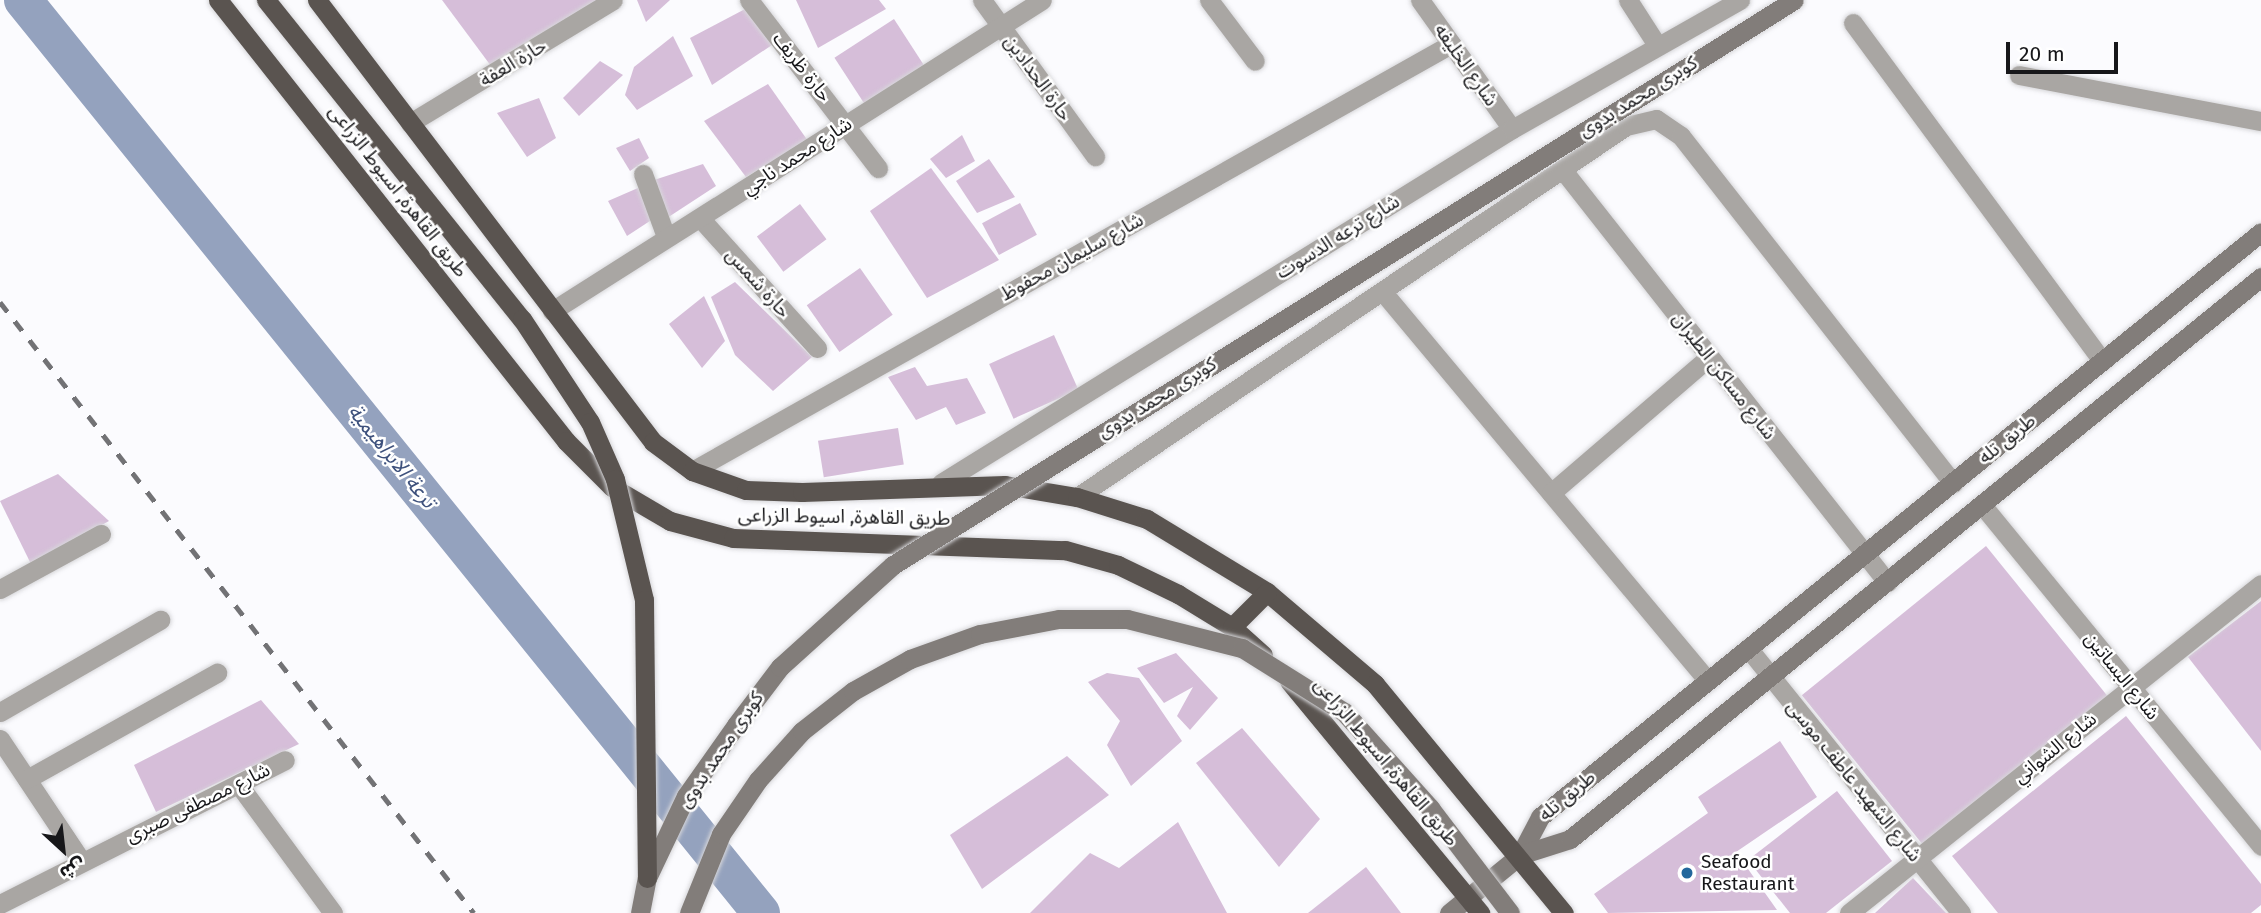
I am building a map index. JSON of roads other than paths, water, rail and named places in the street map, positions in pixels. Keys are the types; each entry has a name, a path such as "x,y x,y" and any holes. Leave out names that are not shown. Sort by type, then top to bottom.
{"highway":[{"name":"طريق القاهرة, اسيوط الزراعى","path":"218,0 566,441 612,487 670,521 733,538 1065,550 1118,565 1232,627 1325,720 1474,905"},
{"path":"266,0 529,329 600,445 633,539 644,600 647,878"},
{"name":"طريق القاهرة, اسيوط الزراعى","path":"317,0 653,442 692,471 746,490 941,483 1077,497 1147,519 1267,592 1375,684 1520,855 1564,913"},
{"path":"1232,627 1267,592"}],"main road":[{"name":"كوبرى محمد بدوى","path":"640,913 647,878 686,796 780,667 893,565 1794,0"},
{"name":"طريق تله","path":"1520,855 1539,817 2261,232"},
{"name":"طريق تله","path":"1520,855 1570,839 1772,678 2261,277"},
{"path":"689,913 721,834 758,780 802,731 853,691 910,659 980,634 1059,619 1113,619 1186,630 1242,648 1344,712 1430,807 1510,913"},
{"path":"1449,913 1474,905 1520,855"}],"street":[{"name":"حارة العفة","path":"410,123 613,0"},
{"name":"حارة ظريف","path":"749,0 847,124 878,168"},
{"name":"حارة الحدادين","path":"982,0 1095,156"},
{"name":"شارع محمد ناجي","path":"552,311 1042,0"},
{"path":"1209,0 1255,61"},
{"name":"شارع الخليفه","path":"1420,0 1512,129"},
{"path":"1628,0 1657,45"},
{"name":"شارع ترعه الدسوت","path":"941,483 1512,129 1740,0"},
{"path":"1853,23 2102,361"},
{"name":"شارع سليمان محفوظ","path":"692,471 1451,44"},
{"path":"2019,75 2261,121"},
{"path":"1077,497 1562,169 1640,120 1670,125 1953,483"},
{"name":"شارع مساكن الطيران","path":"1562,169 1887,582"},
{"path":"643,174 666,237"},
{"name":"حارة شمس","path":"700,218 817,348"},
{"path":"1382,291 1708,681"},
{"path":"1551,493 1709,357"},
{"name":"شارع البساتين","path":"1983,506 2261,846"},
{"path":"0,589 101,534"},
{"name":"شارع الشواني","path":"1849,913 2261,584"},
{"path":"0,712 160,620"},
{"name":"شارع الشهيد عاطف موسى","path":"1748,648 1961,913"},
{"path":"27,779 217,673"},
{"path":"2,746 80,859"},
{"name":"شارع مصطفى صبرى","path":"0,904 80,859 239,785 285,760"},
{"path":"239,785 333,913"}],"waterway":[{"name":"ترعة الابراهيمية","path":"23,0 761,913"}],"railway":[{"path":"0,302 474,913"}],"place":[{"name":"Seafood Restaurant","path":"1687,873"}]}
